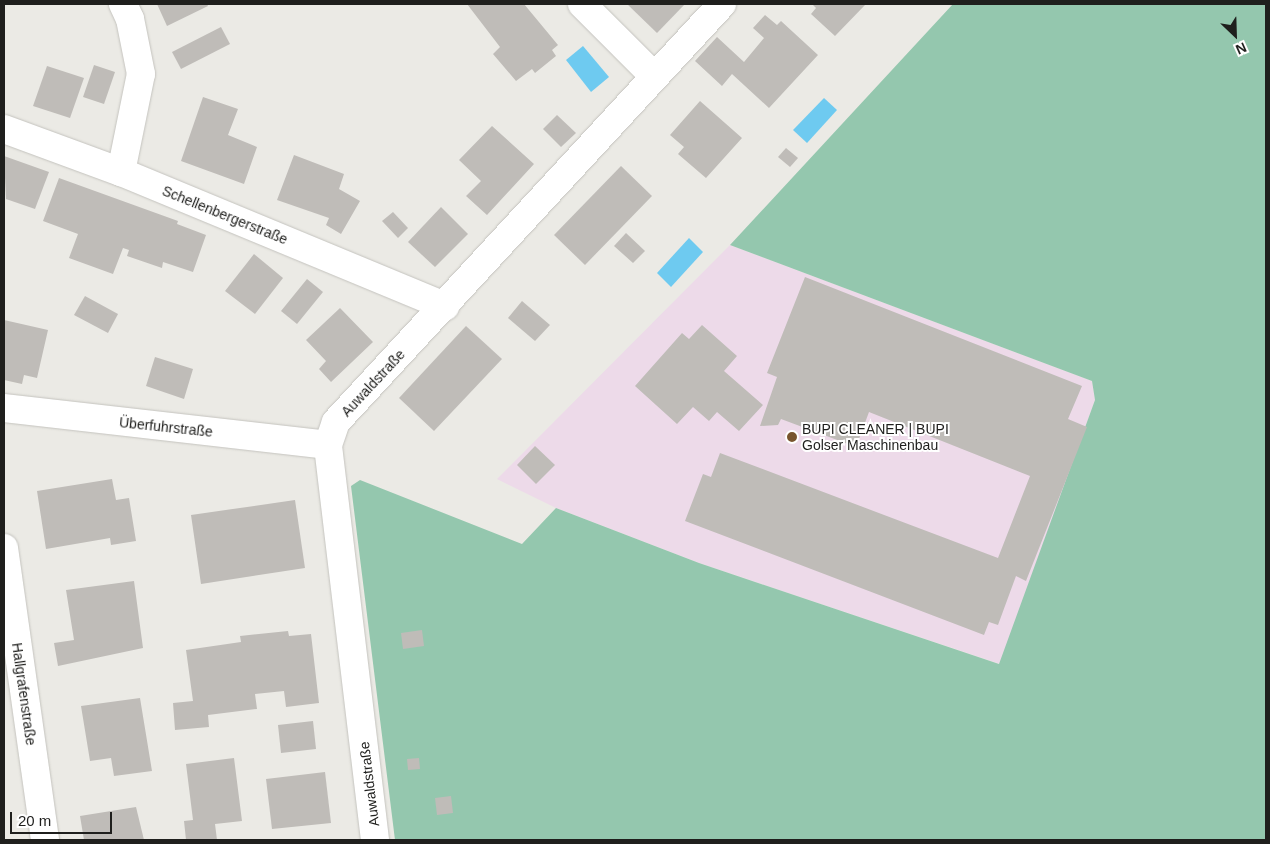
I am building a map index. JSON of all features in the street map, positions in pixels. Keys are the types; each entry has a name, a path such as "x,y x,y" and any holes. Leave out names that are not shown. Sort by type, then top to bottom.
{"street":[{"path":"121,172 141,74 130,19 122,4"},
{"path":"582,4 654,76"},
{"name":"Auwaldstraße","path":"375,840 328,445 336,422 722,4"},
{"name":"Schellenbergerstraße","path":"4,129 121,172 444,306"},
{"name":"Überfuhrstraße","path":"4,408 328,445"},
{"name":"Hallgrafenstraße","path":"4,548 45,840"}],"shaded area":[{"path":"730,245 1092,381 1095,400 1000,664 699,563 556,508 497,479"}],"green space":[{"path":"953,4 1266,4 1266,840 395,840 351,486 360,480 522,544 556,508 699,563 999,664 1095,400 1092,381 730,245"}],"water":[{"path":"583,46 609,77 591,92 566,60"},
{"path":"824,98 837,110 807,143 793,130"},
{"path":"689,238 703,252 671,287 657,273"}],"building":[{"path":"157,4 207,4 208,6 167,26"},
{"path":"467,4 524,4 558,45 552,50 556,56 535,73 532,69 516,81 493,54 500,47"},
{"path":"627,4 685,4 657,33"},
{"path":"812,4 866,4 835,36 811,14 816,8"},
{"path":"765,15 777,25 781,21 818,55 769,108 732,74 722,86 695,61 717,37 744,62 764,38 753,28"},
{"path":"221,27 230,44 181,69 172,52"},
{"path":"94,65 115,72 104,104 83,97"},
{"path":"47,66 84,78 70,118 33,106"},
{"path":"203,97 238,109 228,135 257,147 244,184 181,161"},
{"path":"700,101 742,138 706,178 678,154 684,147 670,135"},
{"path":"557,115 576,133 561,147 543,129"},
{"path":"492,126 534,164 487,215 466,196 481,181 459,160"},
{"path":"786,148 798,158 790,167 778,157"},
{"path":"294,155 344,174 339,189 360,201 341,234 326,225 329,218 277,200"},
{"path":"4,156 49,172 35,209 6,199"},
{"path":"621,166 652,196 585,265 554,235"},
{"path":"59,178 178,221 177,224 206,235 193,272 163,262 162,268 127,256 129,250 123,248 113,274 69,258 78,234 43,221"},
{"path":"441,207 468,234 435,267 408,242"},
{"path":"393,212 408,228 398,238 382,221"},
{"path":"626,233 645,251 633,263 614,246"},
{"path":"254,254 283,278 255,314 225,291"},
{"path":"805,277 1082,386 1068,419 1087,427 1026,581 1016,576 998,625 989,622 984,635 685,521 703,474 711,477 720,453 998,558 1030,476 869,412 856,447 781,419 778,425 760,426 777,377 767,373"},
{"path":"307,279 323,292 297,324 281,311"},
{"path":"85,296 118,314 108,333 74,315"},
{"path":"522,301 550,325 535,341 508,318"},
{"path":"340,308 373,342 331,382 319,369 326,361 306,340"},
{"path":"4,320 48,330 37,378 24,375 22,384 4,380"},
{"path":"702,325 737,356 724,371 763,405 739,431 717,412 709,421 693,407 677,424 635,386 682,333 689,339"},
{"path":"466,326 502,359 434,431 399,398"},
{"path":"155,357 193,369 184,399 146,386"},
{"path":"535,446 555,465 536,484 517,465"},
{"path":"112,479 116,500 129,498 136,541 111,545 110,538 46,549 37,491"},
{"path":"295,500 305,568 201,584 191,515"},
{"path":"134,581 143,648 58,666 54,643 74,640 66,590"},
{"path":"422,630 424,646 403,649 401,633"},
{"path":"288,631 289,636 311,634 319,703 286,707 284,691 255,694 257,709 208,715 209,727 175,730 173,703 193,701 186,650 241,642 240,636"},
{"path":"140,698 152,771 114,776 111,758 90,761 81,706"},
{"path":"313,721 316,749 281,753 278,725"},
{"path":"234,758 242,821 215,824 217,840 186,840 184,821 193,820 186,764"},
{"path":"419,758 420,769 408,770 407,759"},
{"path":"325,772 331,823 272,829 266,779"},
{"path":"451,796 453,813 437,815 435,798"},
{"path":"136,807 144,840 84,840 80,816"}],"place":[{"name":"BUPI CLEANER | BUPI Golser Maschinenbau","path":"792,437"}]}
